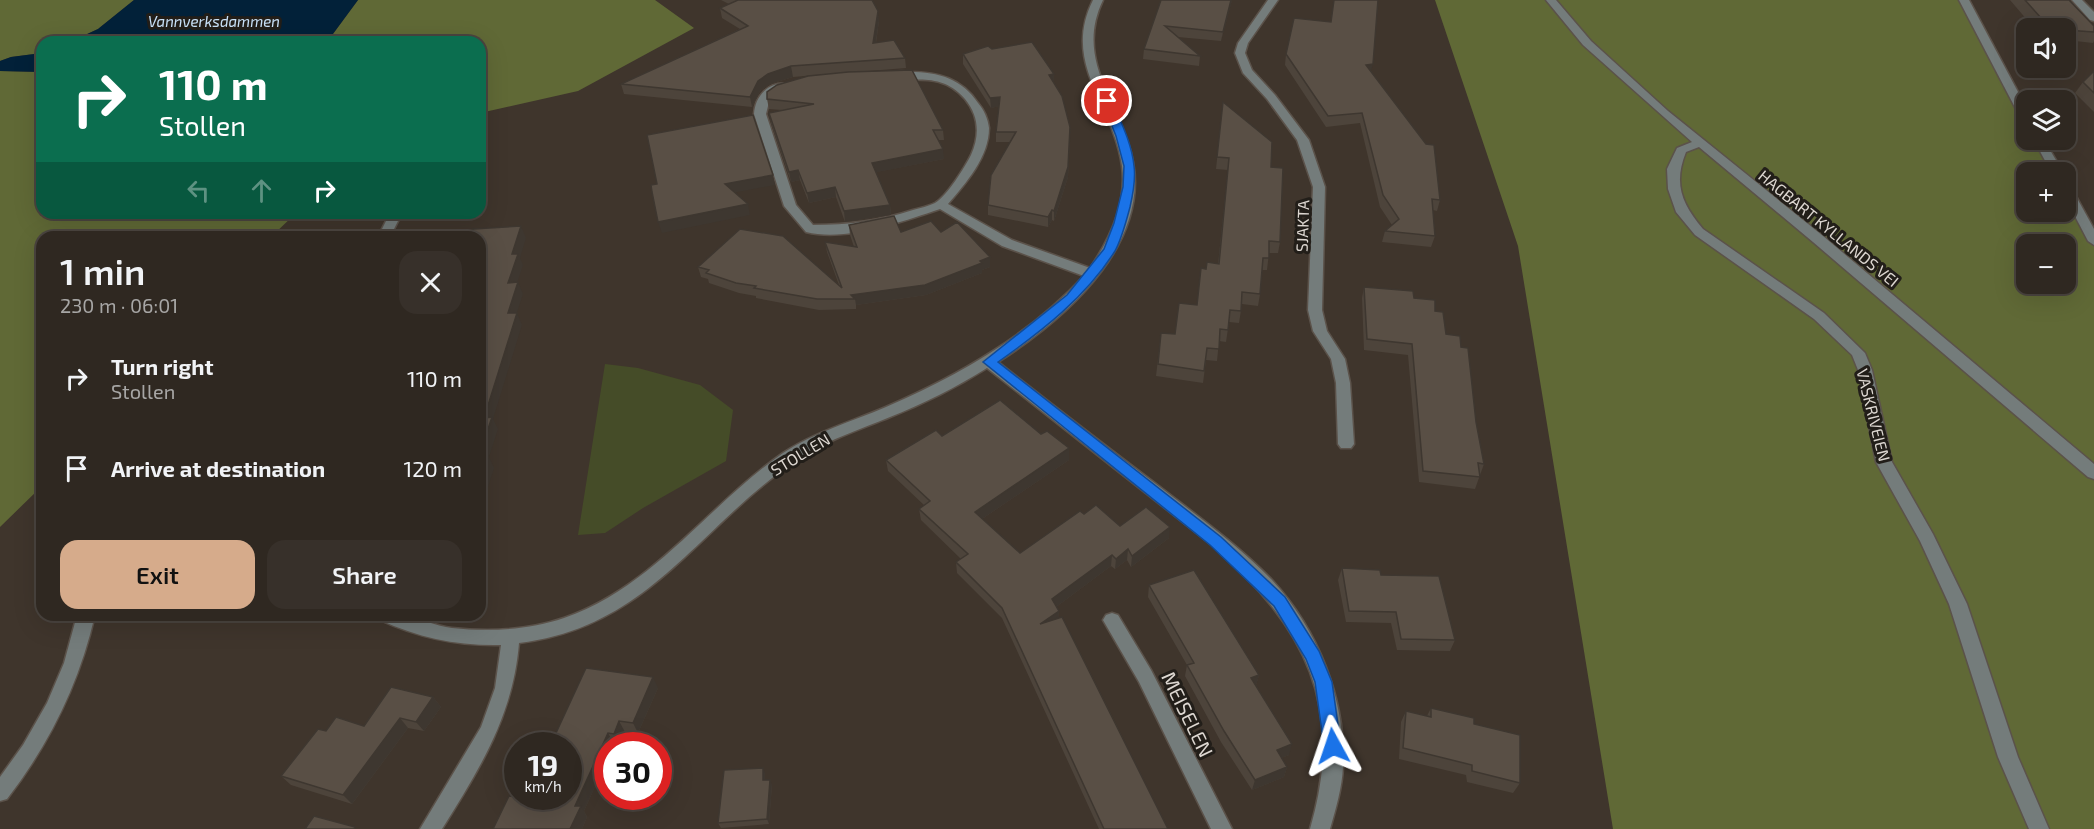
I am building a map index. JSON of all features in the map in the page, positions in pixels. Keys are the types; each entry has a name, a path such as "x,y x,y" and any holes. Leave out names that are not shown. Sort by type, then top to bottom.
{"street":[{"name":"STOLLEN","path":"397,621 406,626 442,633 477,637 511,636 538,633 568,624 624,598 666,567 744,491 789,456 843,429 954,382 989,362 1052,315 1093,274 1110,250 1129,187 1129,166 1121,136 1086,45 1087,19 1098,0"},
{"name":"SJAKTA","path":"1273,0 1243,43 1240,53 1247,71 1271,97 1303,140 1320,187 1315,310 1320,331 1338,359 1343,383 1346,444"},
{"name":"HAGBART KYLLANDS VEI","path":"1551,0 1587,43 1699,143 1826,246 2094,473"},
{"path":"1964,0 2016,98"},
{"path":"2077,0 2094,18"},
{"path":"794,83 779,87 765,95 759,104 760,114 790,206 810,229 849,229 895,220 941,205 963,178 972,162 984,129 980,114 963,89 951,82 924,74 884,76"},
{"name":"VASKRIVEIEN","path":"1699,143 1682,150 1676,158 1673,169 1674,189 1682,212 1699,232 1819,316 1858,353 1865,370 1884,462 1927,539 1958,604 2008,757 2039,829"},
{"path":"941,205 1007,243 1093,274"},
{"path":"2076,208 2094,241"},
{"path":"989,362 1215,541 1279,601 1313,656 1324,682 1332,727 1334,766 1330,794 1320,829"},
{"name":"MEISELEN","path":"1112,620 1145,676 1222,829"},
{"path":"0,792 51,719 68,682 84,621"},
{"path":"430,829 469,768 490,728 503,694 511,636"}],"green space":[{"path":"0,0 134,0 98,29 83,36 36,36 36,54 0,61"},
{"path":"358,0 655,0 694,28 578,91 486,112 486,36 331,36"},
{"path":"1435,0 1962,0 2016,99 2016,150 2045,150 2051,162 2016,162 2016,222 2076,222 2076,206 2094,239 2094,829 1613,829 1518,246"},
{"path":"0,71 36,72 36,219 290,219 277,231 36,231 36,492 0,527"},
{"path":"605,364 638,368 700,385 733,410 726,461 643,508 605,533 578,535"}],"water":[{"name":"Vannverksdammen","path":"134,0 358,0 331,36 83,36 98,29"},
{"path":"36,54 36,72 0,71 0,61"}],"building":[{"path":"738,0 872,0 878,11 873,43 894,40 905,58 791,66 768,74 758,81 750,97 621,84 748,26 720,8"},
{"path":"1161,0 1231,0 1223,32 1165,26 1200,56 1144,49"},
{"path":"1334,0 1378,0 1373,64 1366,65 1426,144 1434,145 1440,200 1432,199 1435,236 1385,231 1399,219 1383,195 1362,113 1328,116 1286,54 1294,18 1331,22"},
{"path":"2025,0 2069,0 2094,26 2094,32 2076,31 2076,18 2041,18"},
{"path":"1032,42 1054,74 1049,75 1062,96 1070,127 1068,167 1054,211 1052,210 1048,217 988,205 991,175 1016,132 996,132 1000,97 990,98 963,54 988,46 992,49"},
{"path":"912,70 943,130 933,130 943,149 872,163 890,205 844,211 835,187 807,193 798,170 789,172 769,113 814,104 767,99 767,92 777,85 808,76"},
{"path":"2094,71 2094,93 2083,82"},
{"path":"1223,102 1272,142 1271,167 1283,168 1280,242 1269,241 1269,258 1263,258 1260,294 1242,292 1241,311 1230,310 1228,330 1220,329 1219,349 1207,348 1204,371 1158,364 1161,333 1175,334 1179,303 1197,305 1201,268 1206,269 1207,262 1219,264 1229,158 1217,157"},
{"path":"753,115 773,175 725,184 748,204 658,222 651,185 657,184 647,135"},
{"path":"894,216 901,232 931,221 941,232 957,222 990,257 980,261 982,263 925,285 851,295 855,299 817,299 754,288 756,286 736,283 706,273 709,270 698,267 740,229 783,236 842,288 825,242 857,247 849,225"},
{"path":"521,226 512,254 518,254 508,283 518,282 508,313 517,313 486,412 486,231 472,231 473,229"},
{"path":"1364,287 1413,291 1414,298 1435,300 1435,311 1443,312 1446,334 1460,336 1461,347 1468,348 1476,422 1484,464 1478,463 1480,477 1423,471 1412,344 1367,339"},
{"path":"1000,400 1041,434 1047,431 1069,448 975,512 1020,553 1080,511 1084,514 1096,505 1120,526 1146,507 1170,527 1132,556 1128,549 1116,559 1112,555 1052,599 1059,611 1040,624 1062,617 1168,829 1104,829 1002,608 956,562 968,554 919,509 930,501 886,460 936,430 942,436"},
{"path":"492,417 486,435 486,418"},
{"path":"1342,568 1380,570 1381,575 1439,576 1455,640 1401,639 1396,612 1349,611"},
{"path":"1194,570 1259,675 1251,678 1292,744 1277,750 1287,767 1255,780 1187,665 1194,663 1149,585"},
{"path":"586,668 653,677 633,723 619,721 615,732 594,732 594,764 582,791 582,732 556,732"},
{"path":"391,687 433,697 416,722 400,718 343,795 281,776 318,729 326,731 336,717 364,726"},
{"path":"1431,708 1474,718 1474,724 1520,735 1520,783 1472,771 1472,765 1403,748 1406,711 1431,717"},
{"path":"763,768 763,780 770,780 767,819 718,823 724,770"},
{"path":"504,806 504,810 579,810 570,829 493,829"},
{"path":"314,816 355,827 354,829 305,829"}],"route":[{"path":"1107,101 1121,136 1129,166 1129,187 1110,250 1093,274 1071,298 1025,337 989,362 1234,556 1279,601 1313,656 1324,682 1333,746"}]}
